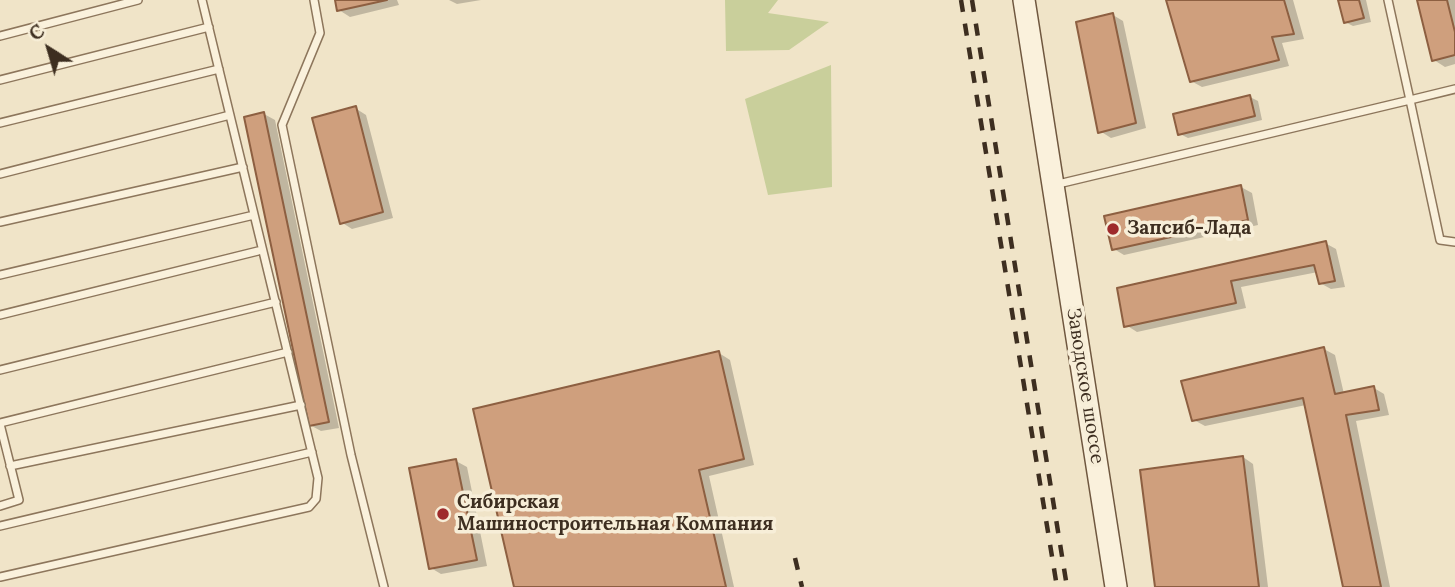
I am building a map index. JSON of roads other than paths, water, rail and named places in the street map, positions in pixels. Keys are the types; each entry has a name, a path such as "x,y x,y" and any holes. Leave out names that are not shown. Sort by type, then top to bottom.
{"main road":[{"name":"Заводское шоссе","path":"1024,0 1116,587"}],"lane":[{"path":"0,36 138,0"},
{"path":"0,577 309,507 316,499 318,478 202,0"},
{"path":"314,0 320,33 282,125 351,456 384,587"},
{"path":"1388,0 1440,240 1455,242"},
{"path":"0,80 209,27"},
{"path":"0,123 219,69"},
{"path":"1053,185 1455,89"},
{"path":"0,174 230,116"},
{"path":"0,222 243,167"},
{"path":"0,275 254,215"},
{"path":"0,315 258,251"},
{"path":"0,370 276,302"},
{"path":"0,506 19,500 0,423 288,352"},
{"path":"10,466 301,405"},
{"path":"0,526 312,453"}],"railway":[{"path":"961,0 1057,587"},
{"path":"972,0 1067,587"},
{"path":"795,558 802,587"}],"place":[{"name":"Запсиб-Лада","path":"1113,229"},
{"name":"Сибирская Машиностроительная Компания","path":"443,514"}]}
